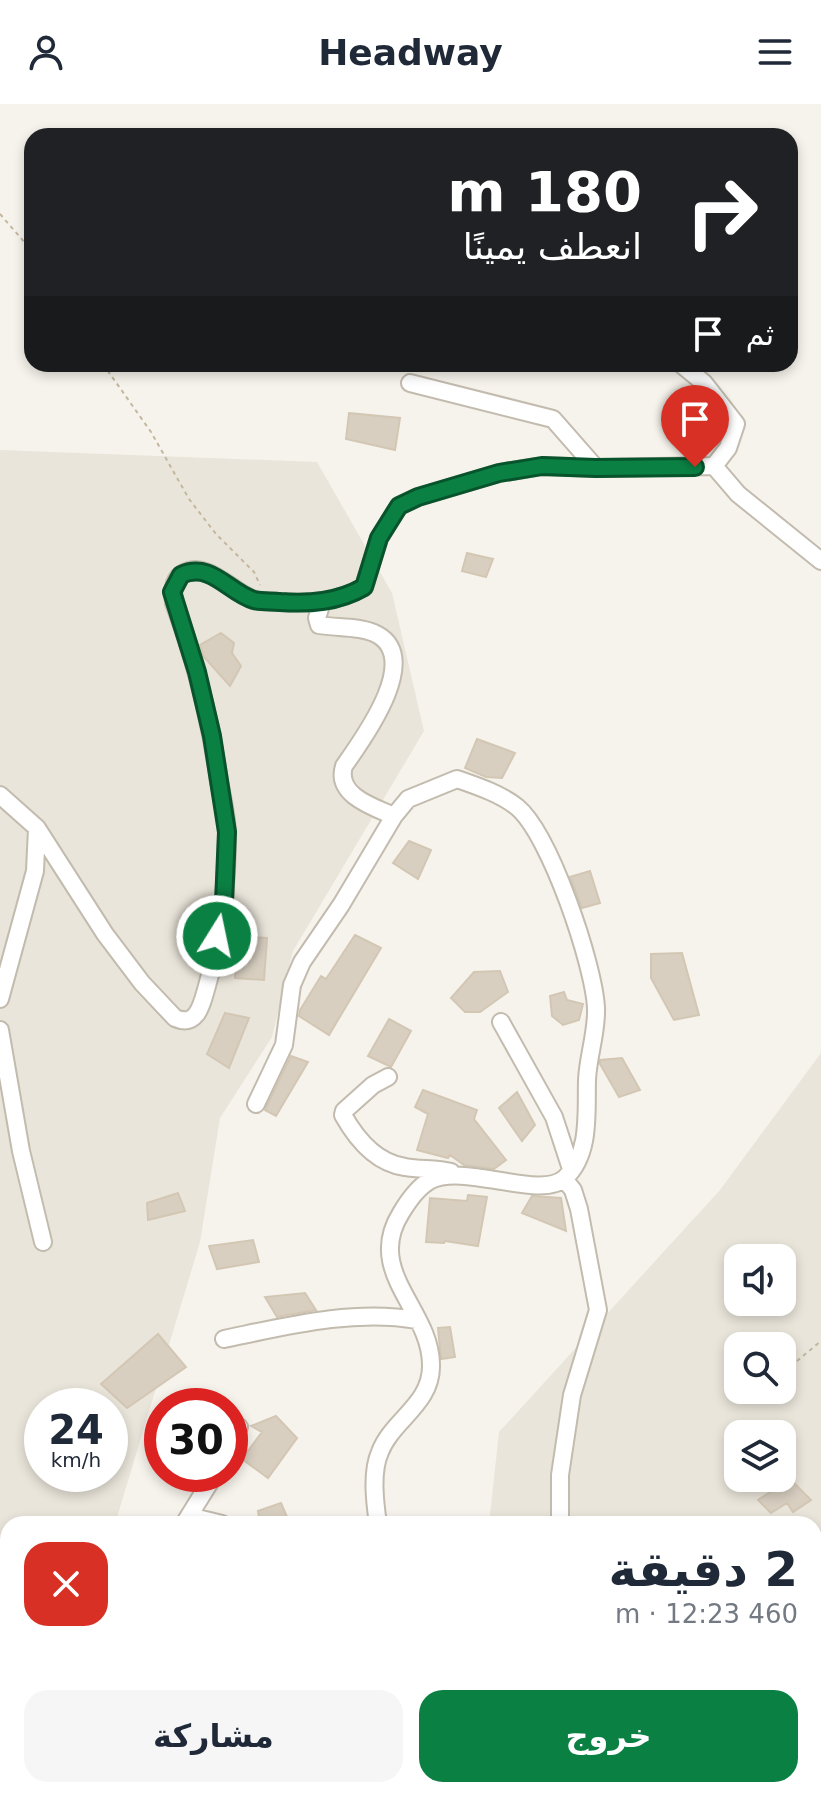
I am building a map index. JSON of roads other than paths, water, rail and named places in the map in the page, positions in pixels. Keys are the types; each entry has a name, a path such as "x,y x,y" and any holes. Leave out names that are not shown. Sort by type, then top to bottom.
{"street":[{"path":"691,372 704,383 736,424 728,448 714,466"},
{"path":"410,383 553,419 596,468"},
{"path":"0,795 37,828 105,934 142,983 175,1018 191,1020 198,1014 211,974 224,903 227,832 212,736 197,672 172,592 181,575 197,570 253,600 305,604 322,602 349,596 364,587 379,538 399,506 418,497 499,473 542,466 714,466"},
{"path":"714,466 738,494 821,561"},
{"path":"322,602 317,618 319,625 372,632 385,639 394,654 390,689 341,776 347,789 364,804 394,816"},
{"path":"256,1104 284,1045 292,985 302,962 341,905 394,816 408,799 457,779 482,787 517,807 535,827 574,916 596,1011 587,1076 585,1137 580,1154 568,1174 554,1184 537,1185 390,1163 368,1149 343,1115 373,1085 388,1077"},
{"path":"0,999 35,871 37,828"},
{"path":"0,929 16,937"},
{"path":"501,1022 554,1117 579,1209 598,1310 572,1395 560,1475 560,1516"},
{"path":"0,1030 21,1151 43,1242"},
{"path":"378,1516 376,1471 380,1451 426,1392 432,1366 429,1344 388,1255 394,1227 417,1191 428,1182 445,1176 469,1176"},
{"path":"224,1339 324,1320 376,1316 417,1320"},
{"path":"189,1516 204,1492"}]}
